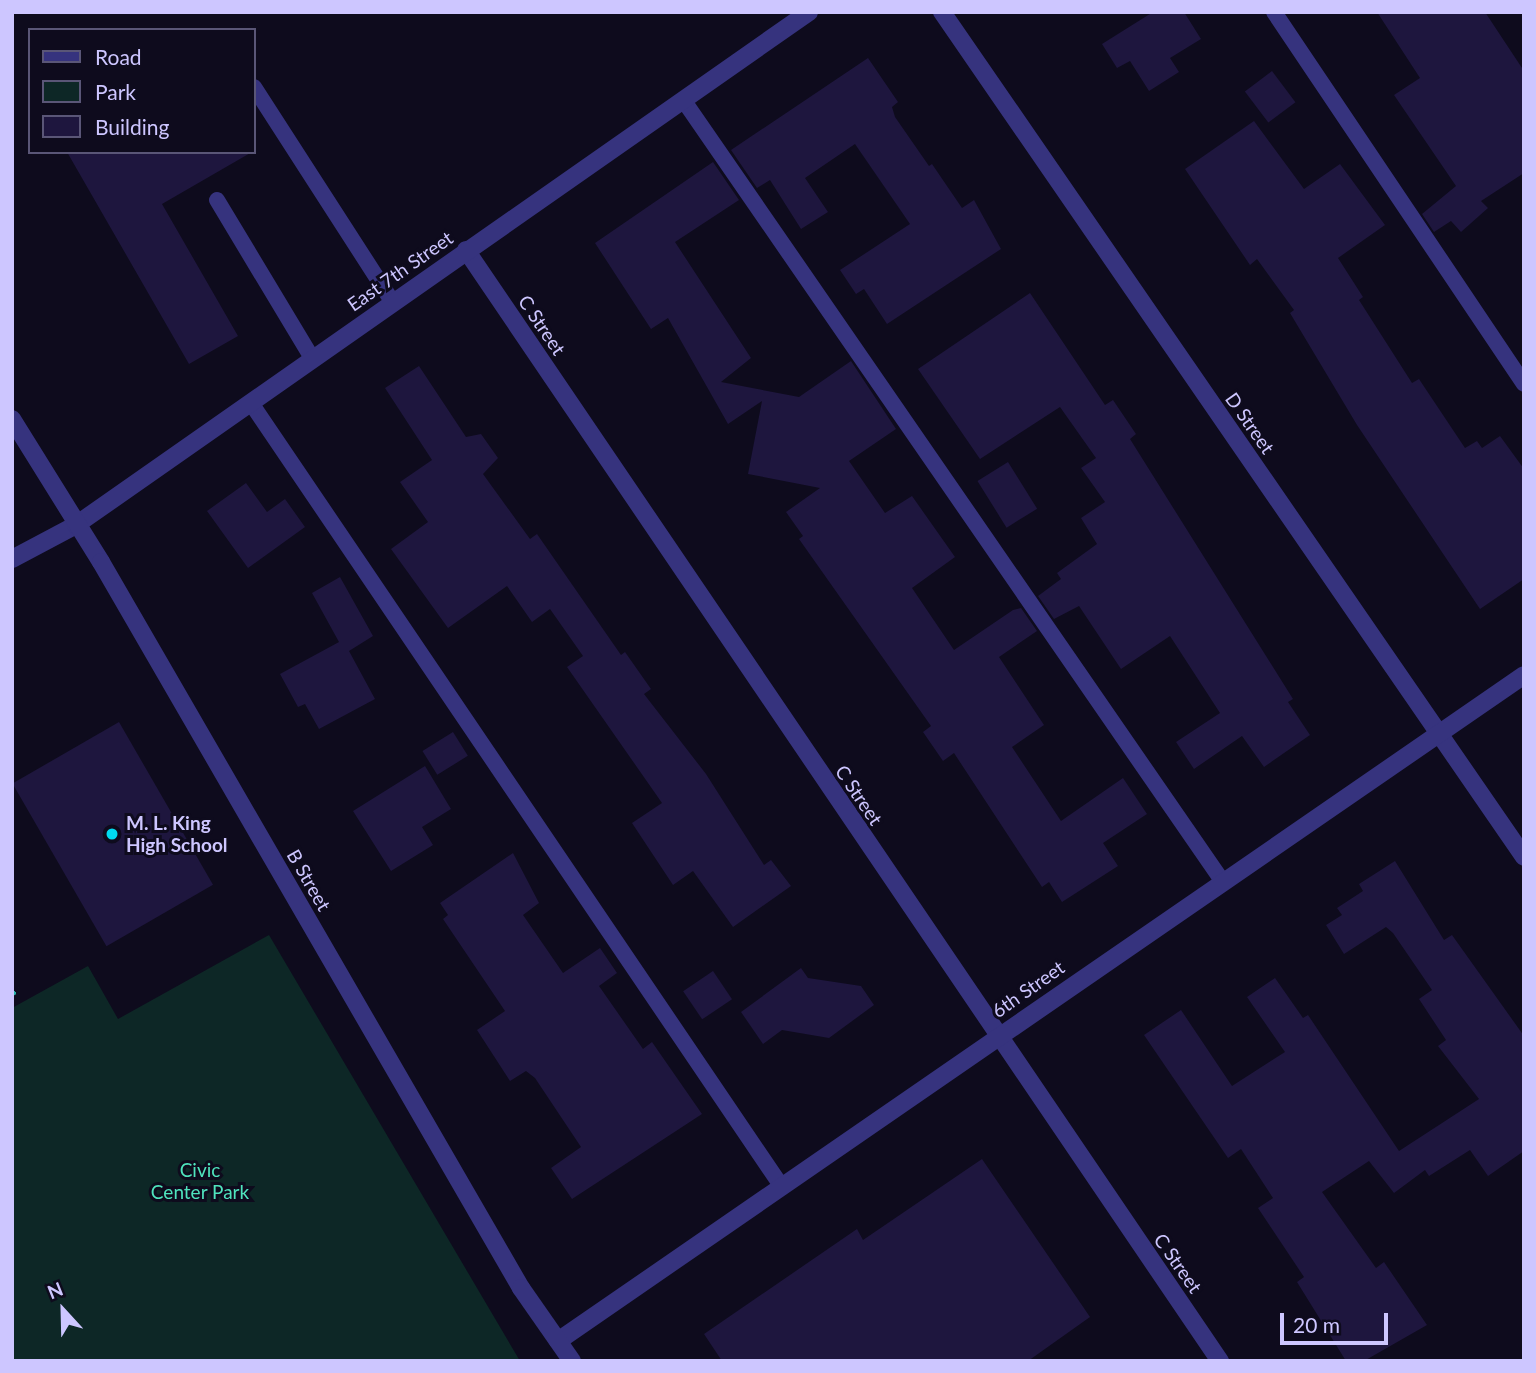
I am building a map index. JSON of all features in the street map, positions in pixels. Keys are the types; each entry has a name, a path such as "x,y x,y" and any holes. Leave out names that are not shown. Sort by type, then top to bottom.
{"street":[{"name":"East 7th Street","path":"12,559 75,525 809,12"},
{"name":"D Street","path":"943,12 1524,857"},
{"name":"C Street","path":"466,250 997,1037 1220,1361"},
{"name":"B Street","path":"12,419 521,1288 572,1361"},
{"name":"6th Street","path":"558,1341 1221,879 1524,675"}],"lane":[{"path":"1274,12 1524,384"},
{"path":"256,90 392,301"},
{"path":"684,101 1221,879"},
{"path":"217,200 312,358"},
{"path":"251,402 782,1187"}],"path":[{"path":"12,993 19,989"}],"green space":[{"name":"Civic Center Park","path":"269,935 520,1361 12,1361 12,1008 88,966 118,1019"}],"building":[{"path":"1153,12 1184,12 1201,39 1170,58 1179,72 1149,91 1130,61 1117,68 1102,44"},
{"path":"1377,12 1485,12 1524,71 1524,173 1481,201 1488,208 1461,232 1451,221 1434,232 1422,214 1456,186 1394,95 1420,78"},
{"path":"868,58 898,102 892,107 895,117 929,166 932,164 962,208 974,200 1001,249 887,324 864,289 856,294 840,270 910,224 855,144 805,178 828,212 801,229 770,180 757,188 731,150"},
{"path":"1272,71 1295,102 1268,123 1245,91"},
{"path":"1254,121 1304,189 1340,164 1385,225 1338,258 1363,297 1359,300 1412,383 1419,379 1465,448 1477,441 1482,448 1500,436 1524,469 1524,579 1480,609 1357,425 1290,313 1294,310 1257,259 1250,265 1185,169"},
{"path":"68,154 249,154 162,204 238,336 189,364"},
{"path":"713,162 739,200 675,242 751,358 721,382 799,397 851,361 896,429 849,461 885,513 912,496 955,557 912,588 954,650 1013,610 1021,608 1037,631 999,657 1044,725 1012,747 1061,821 1123,778 1147,814 1103,843 1118,866 1062,902 1049,882 1042,887 954,753 943,761 923,732 931,726 799,539 803,536 786,512 820,488 748,474 762,401 728,424 668,318 651,329 595,243"},
{"path":"1030,293 1105,405 1113,400 1136,434 1130,439 1293,699 1288,702 1310,735 1264,767 1242,736 1194,769 1176,742 1220,713 1170,636 1121,669 1079,606 1054,619 1038,596 1061,579 1057,573 1097,544 1081,518 1105,502 1081,468 1096,458 1060,407 980,459 918,369"},
{"path":"419,366 466,437 481,434 498,458 483,474 530,539 537,534 621,655 625,652 651,689 644,694 706,774 764,865 771,860 791,886 733,927 693,871 673,885 632,823 662,803 567,667 583,656 550,609 532,622 507,586 448,628 391,549 428,522 400,482 432,460 385,388"},
{"path":"1008,462 1037,509 1007,528 977,481"},
{"path":"246,483 267,512 285,499 305,527 248,568 207,511"},
{"path":"340,577 373,636 349,651 375,699 319,729 305,704 298,707 280,674 339,642 312,593"},
{"name":"M. L. King High School","path":"119,722 213,885 106,946 12,784"},
{"path":"453,732 468,756 437,775 422,751"},
{"path":"425,766 451,809 422,827 433,845 391,871 353,811"},
{"path":"513,853 539,903 523,915 563,973 600,948 617,973 599,986 643,1049 652,1042 702,1114 572,1199 551,1168 581,1147 535,1078 526,1071 510,1081 477,1030 505,1011 443,919 448,915 440,903"},
{"path":"1395,861 1444,940 1452,935 1524,1036 1524,1151 1488,1176 1470,1150 1429,1176 1425,1170 1394,1193 1369,1161 1322,1192 1376,1268 1384,1262 1427,1325 1364,1361 1346,1361 1297,1282 1304,1277 1258,1208 1273,1198 1241,1149 1228,1158 1144,1035 1181,1010 1232,1086 1285,1052 1247,997 1275,978 1303,1018 1308,1015 1399,1151 1479,1099 1438,1046 1446,1040 1419,999 1432,990 1393,933 1386,927 1344,954 1326,925 1342,915 1337,908 1363,891 1359,884"},
{"path":"801,968 808,978 861,986 874,1005 829,1038 782,1030 763,1044 741,1012"},
{"path":"713,971 732,999 702,1019 683,991"},
{"path":"982,1159 1090,1317 1028,1361 722,1361 704,1334 857,1229 863,1240"}],"place":[{"name":"M. L. King High School","path":"112,834"}]}
